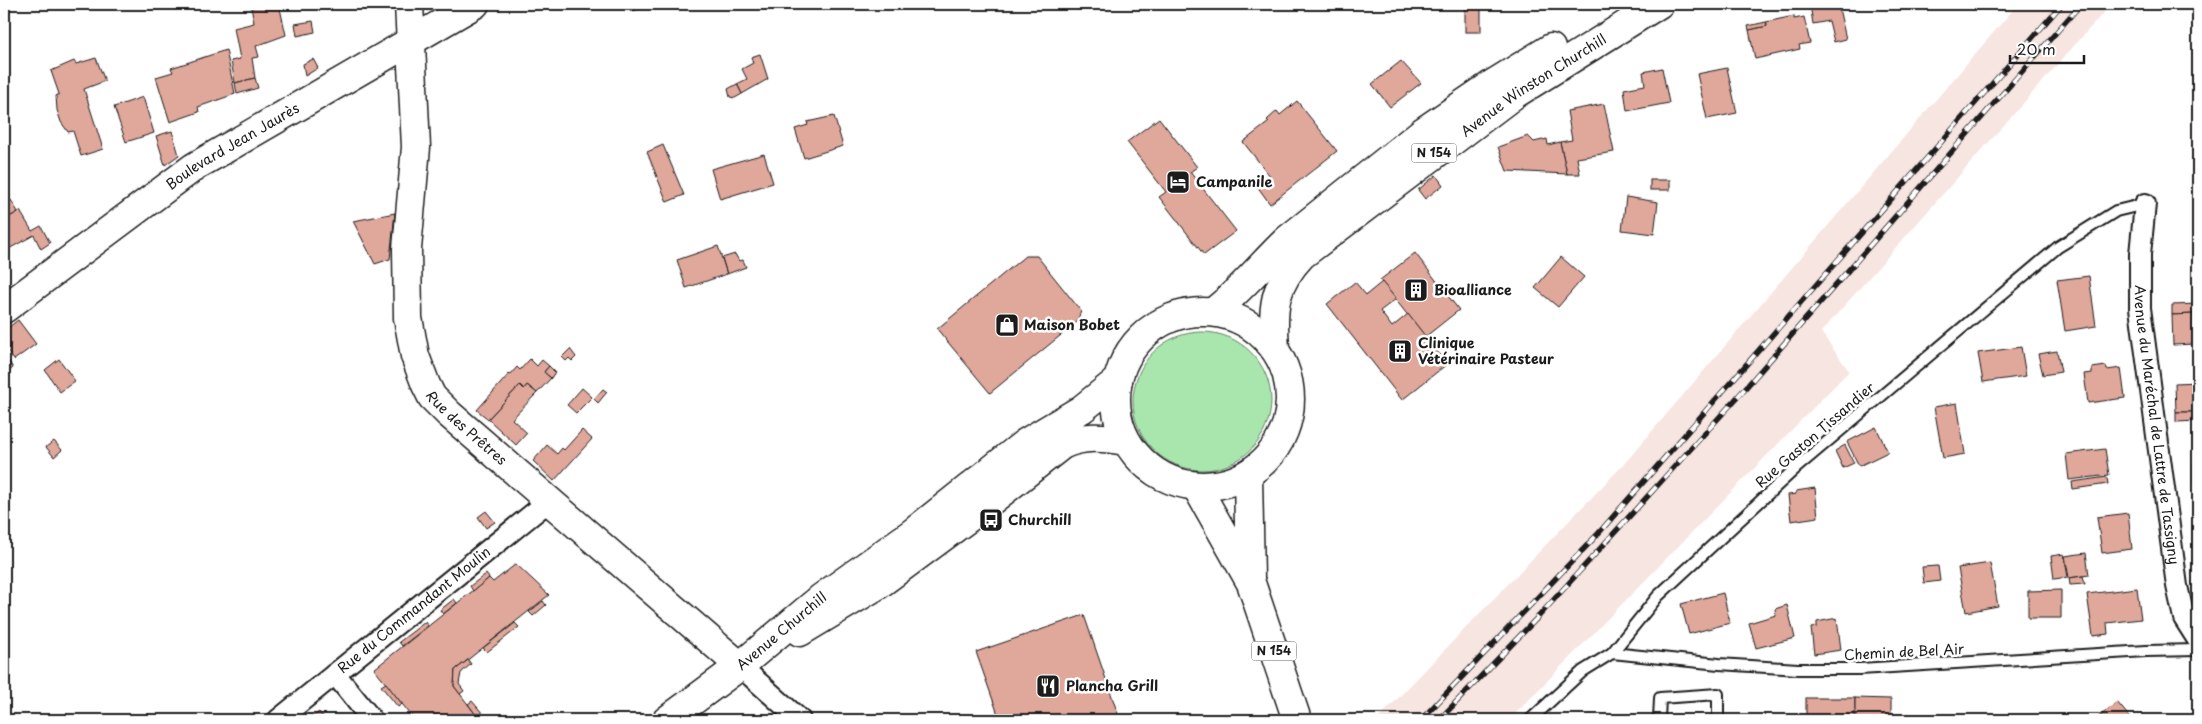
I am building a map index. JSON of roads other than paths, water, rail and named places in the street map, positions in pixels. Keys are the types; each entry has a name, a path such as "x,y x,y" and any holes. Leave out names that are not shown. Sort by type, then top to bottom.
{"main road":[{"name":"Rue des Prêtres","path":"408,4 416,147 407,249 408,318 420,372 432,396 449,414 740,666"},
{"name":"Boulevard Jean Jaurès","path":"4,309 194,167 410,44 475,4"},
{"name":"Avenue Winston Churchill","path":"1213,312 1242,287 1270,255 1288,239 1422,132 1491,85 1623,4"},
{"name":"Avenue Winston Churchill","path":"1275,349 1274,316 1280,285 1287,271 1302,255 1515,94 1659,4"},
{"path":"1213,312 1248,324 1268,340 1275,349 1285,369 1290,389 1289,418 1278,445 1265,461 1248,475 1223,484 1196,486 1168,479 1144,463 1126,441 1116,411 1118,380 1130,351 1152,328 1181,315 1213,312"},
{"name":"Avenue Churchill","path":"740,666 821,598 912,533 1026,443 1082,409 1118,380"},
{"name":"Avenue Churchill","path":"740,666 832,614 878,585 982,508 1062,445 1071,440 1090,437 1126,441"},
{"name":"N 154","path":"1248,475 1251,583"},
{"name":"N 154","path":"1196,486 1251,583 1297,720"},
{"path":"667,720 740,666"}],"street":[{"name":"Avenue du Maréchal de Lattre de Tassigny","path":"2145,204 2140,254 2140,308 2177,586 2184,618 2198,640"},
{"name":"Rue du Commandant Moulin","path":"278,720 550,500"},
{"name":"Rue des Prêtres","path":"740,666 800,720"},
{"path":"335,674 372,720"}],"lane":[{"name":"Rue Gaston Tissandier","path":"1530,720 1583,671 1612,653 1658,596 1796,468 2058,247 2116,211 2145,204"},
{"name":"Chemin de Bel Air","path":"1612,653 1719,664 1798,669 1860,669 2146,651 2198,650"},
{"path":"1659,720 1660,698 1718,694 1718,720"}],"railway":[{"path":"1421,720 1597,535 2062,4"},
{"path":"1439,720 1539,616 1734,401 2081,4"}],"place":[{"name":"Campanile","path":"1178,182"},
{"name":"Bioalliance","path":"1416,290"},
{"name":"Maison Bobet","path":"1007,325"},
{"name":"Clinique Vétérinaire Pasteur","path":"1400,351"},
{"name":"Churchill","path":"991,520"},
{"name":"Plancha Grill","path":"1048,686"}]}
